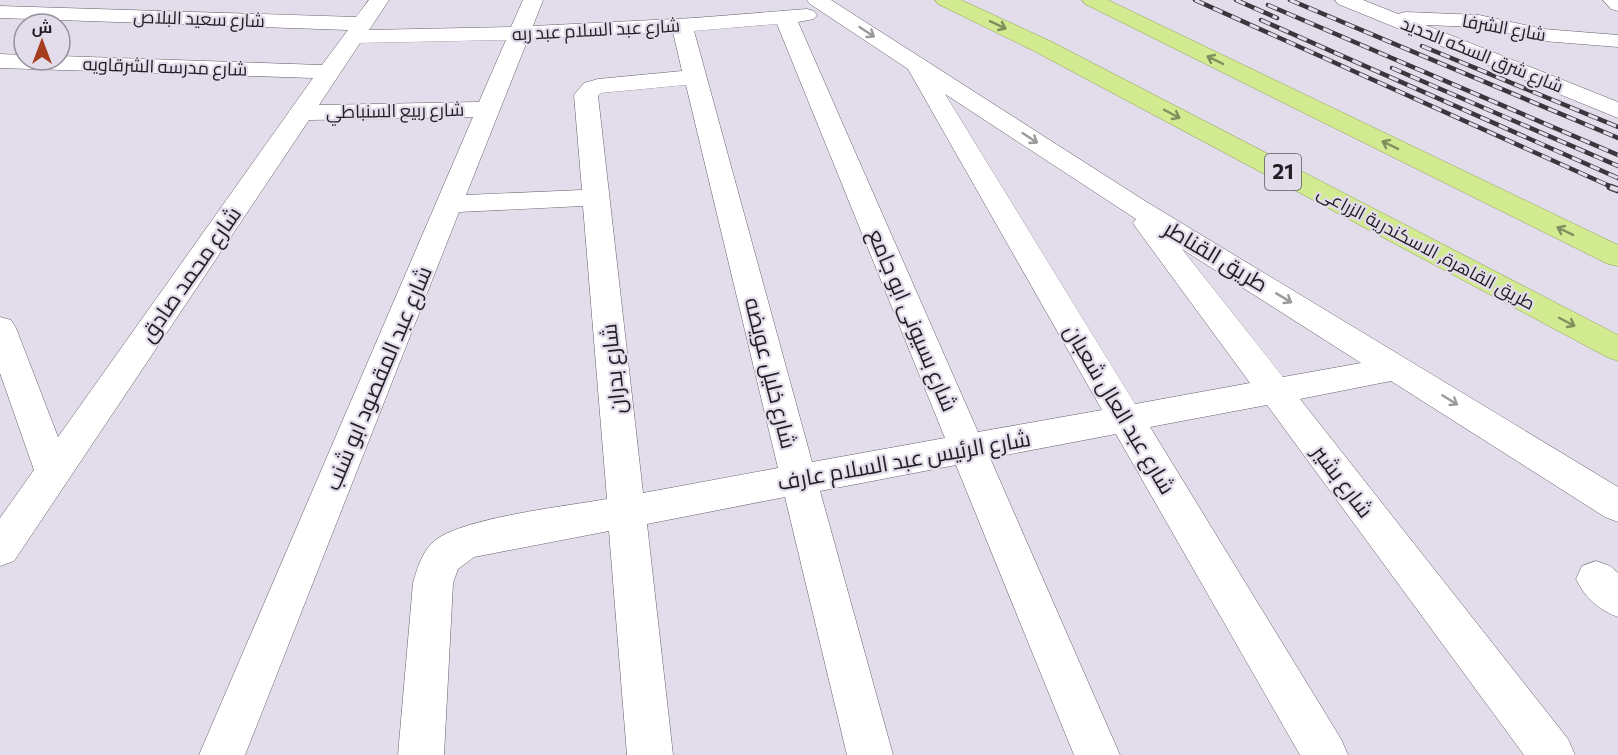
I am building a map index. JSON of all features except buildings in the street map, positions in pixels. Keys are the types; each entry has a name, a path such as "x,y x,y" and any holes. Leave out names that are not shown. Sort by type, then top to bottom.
{"highway":[{"name":"طريق القاهرة, الاسكندرية الزراعى","path":"945,0 1042,46 1618,349"},
{"path":"1092,0 1618,257"}],"street":[{"path":"0,5 9,0"},
{"path":"173,18 192,0"},
{"name":"شارع محمد صادق","path":"5,535 53,472 379,0"},
{"name":"شارع عبد المقصود ابو شنب","path":"222,755 533,0"},
{"name":"شارع شرق السكه الحديد","path":"1345,0 1618,111"},
{"path":"1480,0 1501,24"},
{"path":"1612,0 1618,5"},
{"name":"شارع عبد السلام عبد ربه","path":"358,31 520,33 682,26 785,18 827,6"},
{"name":"طريق القناطر","path":"827,6 1135,207 1618,506"},
{"name":"شارع سعيد البلاص","path":"0,12 173,18 358,31"},
{"name":"شارع بسيونى ابو جامع","path":"785,18 1097,755"},
{"name":"شارع الشرفا","path":"1390,18 1457,19 1501,24 1543,35 1618,41"},
{"name":"شارع خليل عويضه","path":"682,26 870,755"},
{"name":"شارع مدرسه الشرقاويه","path":"0,62 329,72"},
{"name":"شارع عبد العال شعبان","path":"915,63 1325,755"},
{"name":"شارع بدران","path":"650,755 586,95 592,88 605,85 694,77"},
{"name":"شارع ربيع السنباطي","path":"301,113 489,109"},
{"path":"450,204 597,197"},
{"name":"شارع بشير","path":"1135,207 1552,755"},
{"path":"0,328 53,472"},
{"name":"شارع الرئيس عبد السلام عارف","path":"421,755 433,583 438,562 453,548 469,541 1398,368"}],"railway":[{"path":"1195,0 1614,188"},
{"path":"1236,0 1277,18"},
{"path":"1290,0 1618,138"},
{"path":"1268,5 1618,155"},
{"path":"1261,20 1618,178"},
{"path":"1422,46 1618,127"},
{"path":"1392,68 1618,166"},
{"path":"1610,187 1618,190"}]}
